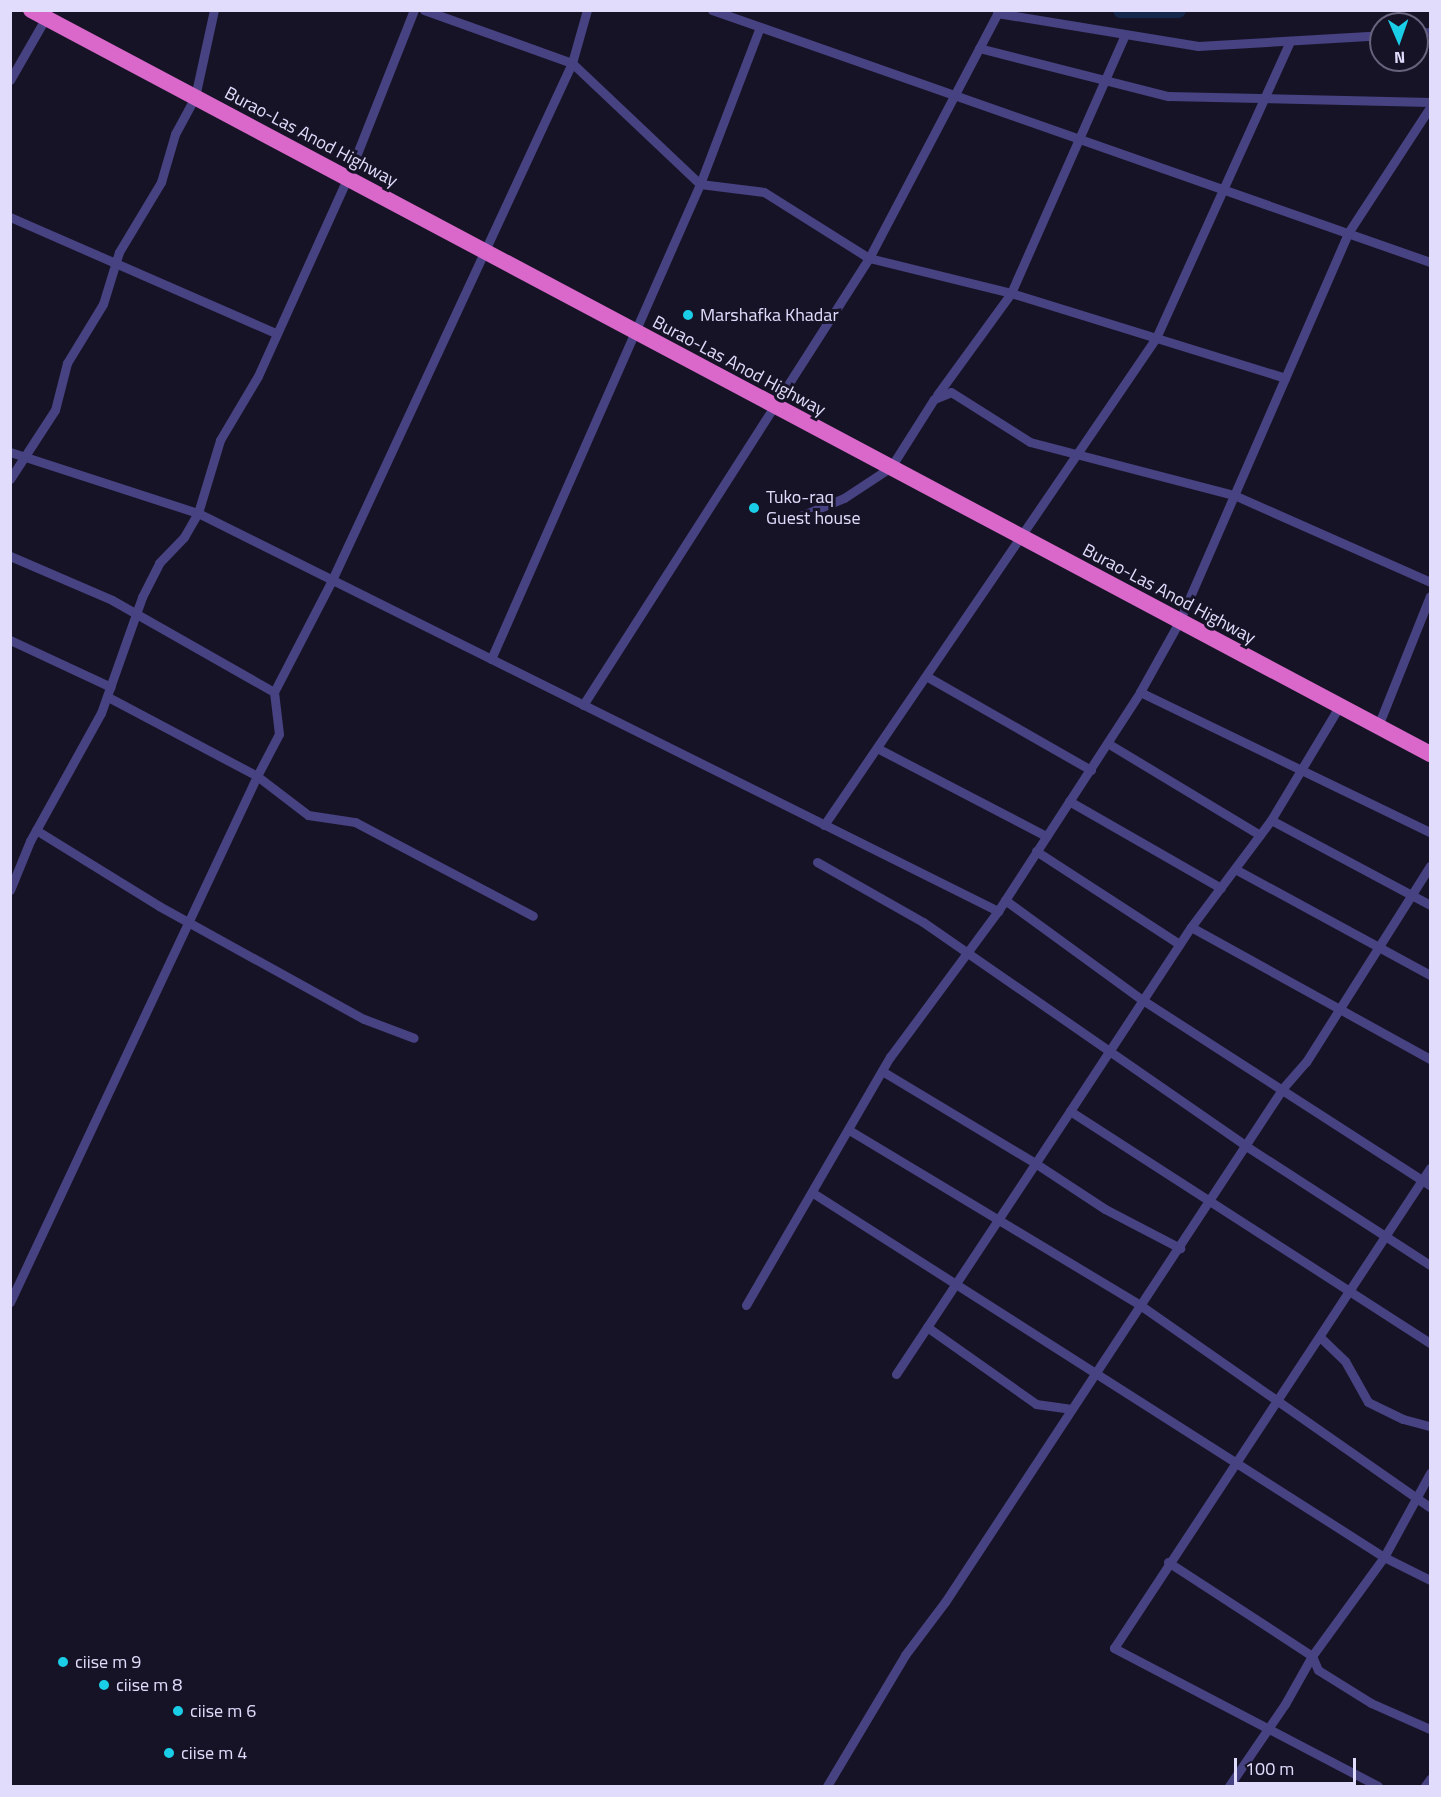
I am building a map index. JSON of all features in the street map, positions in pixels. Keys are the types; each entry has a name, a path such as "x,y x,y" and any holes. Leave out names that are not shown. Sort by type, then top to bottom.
{"highway":[{"name":"Burao-Las Anod Highway","path":"42,13 635,333 1431,754"}],"street":[{"path":"10,479 55,410 67,363 103,304 115,263 161,182 175,134 195,97 214,10"},
{"path":"10,890 36,830 73,768 108,697 137,616 159,564 184,537 198,513 220,440 258,376 347,179 414,10"},
{"path":"424,10 572,63 700,184 764,192 869,258 1011,293 1285,378"},
{"path":"10,1302 257,776 279,734 274,692 332,580 572,63 587,10"},
{"path":"712,10 1430,261"},
{"path":"583,705 869,258 998,12 1198,46 1369,36"},
{"path":"10,80 42,13"},
{"path":"491,659 700,184 760,27"},
{"path":"786,522 844,498 891,467 934,399 1011,293 1125,34"},
{"path":"824,825 1156,338 1225,190 1290,41"},
{"path":"979,48 1168,96 1431,102"},
{"path":"746,1305 882,1071 998,911 1109,744 1140,692 1179,622 1348,233 1431,107"},
{"path":"10,217 276,333"},
{"path":"934,399 946,392 957,394 1030,442 1234,495 1431,582"},
{"path":"10,452 198,513 998,911"},
{"path":"10,556 44,574 67,578 274,692"},
{"path":"1378,726 1431,596"},
{"path":"10,640 111,687"},
{"path":"926,676 1091,770"},
{"path":"1140,692 1431,832"},
{"path":"108,697 257,776 308,815 355,822 533,916"},
{"path":"896,1374 1070,1111 1141,999 1191,927 1271,820 1339,707"},
{"path":"1109,744 1260,835"},
{"path":"877,748 1046,836"},
{"path":"1069,801 1221,888"},
{"path":"1271,820 1431,905"},
{"path":"36,830 189,921 364,1019 414,1038"},
{"path":"1036,851 1179,944"},
{"path":"817,862 923,922 1245,1146 1431,1265"},
{"path":"827,1786 905,1655 945,1602 1284,1088 1306,1062 1337,1008 1431,866"},
{"path":"1235,869 1431,975"},
{"path":"1005,900 1141,999 1284,1088 1427,1182"},
{"path":"1191,927 1431,1059"},
{"path":"882,1071 1035,1163 1105,1209 1180,1248"},
{"path":"1070,1111 1431,1343"},
{"path":"849,1130 1140,1305 1414,1499 1431,1507"},
{"path":"1378,1786 1114,1648 1168,1562 1388,1236 1427,1182 1431,1168"},
{"path":"813,1193 1384,1557 1431,1580"},
{"path":"927,1327 1036,1404 1072,1409"},
{"path":"1320,1337 1345,1361 1368,1402 1403,1419 1431,1426"},
{"path":"1229,1786 1268,1729 1312,1656 1384,1557 1414,1499 1431,1473"},
{"path":"1168,1562 1312,1656 1318,1670 1362,1698 1431,1729"},
{"path":"1425,1786 1431,1779"}],"waterway":[{"path":"1120,10 1178,10"}],"place":[{"name":"Marshafka Khadar","path":"688,315"},
{"name":"Tuko-raq Guest house","path":"754,508"},
{"name":"ciise m 9","path":"63,1662"},
{"name":"ciise m 8","path":"104,1685"},
{"name":"ciise m 6","path":"178,1711"},
{"name":"ciise m 4","path":"169,1753"}]}
